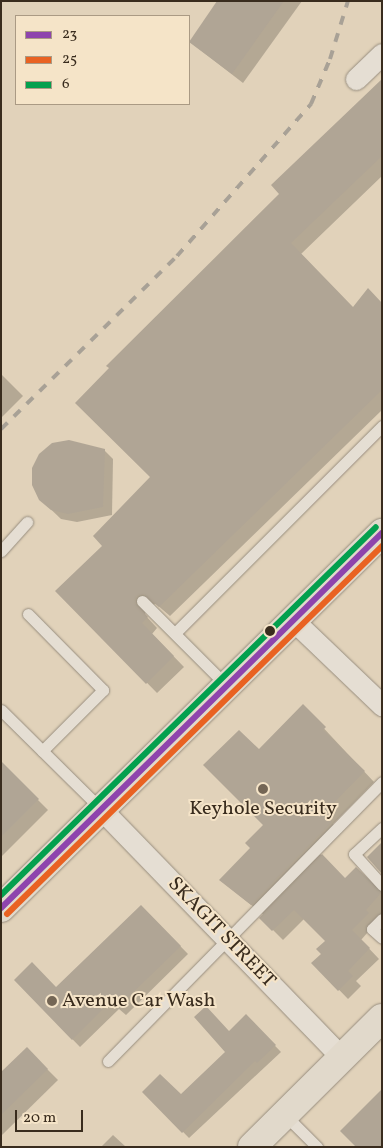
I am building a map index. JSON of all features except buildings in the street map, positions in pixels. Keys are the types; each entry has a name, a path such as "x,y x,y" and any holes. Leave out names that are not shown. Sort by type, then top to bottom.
{"main road":[{"path":"1,908 382,533"},
{"path":"252,1147 382,1018"}],"street":[{"path":"356,79 382,54"},
{"path":"294,621 382,705"},
{"name":"SKAGIT STREET","path":"101,809 341,1057"}],"lane":[{"path":"174,633 382,426"},
{"path":"1,551 27,522"},
{"path":"142,601 227,686"},
{"path":"28,614 103,690 42,751"},
{"path":"1,710 101,809"},
{"path":"108,1061 382,782"},
{"path":"382,828 354,854 382,885"},
{"path":"382,919 372,929 382,938"},
{"path":"284,1114 317,1147"}],"railway":[{"path":"1,429 177,256 311,104 330,59 348,1"}],"transit line":[{"name":"6","path":"1,895 376,527"},
{"name":"23","path":"1,908 382,533"},
{"name":"25","path":"7,914 382,546"}],"place":[{"name":"Keyhole Security","path":"263,789"},
{"name":"Avenue Car Wash","path":"52,1001"}]}
